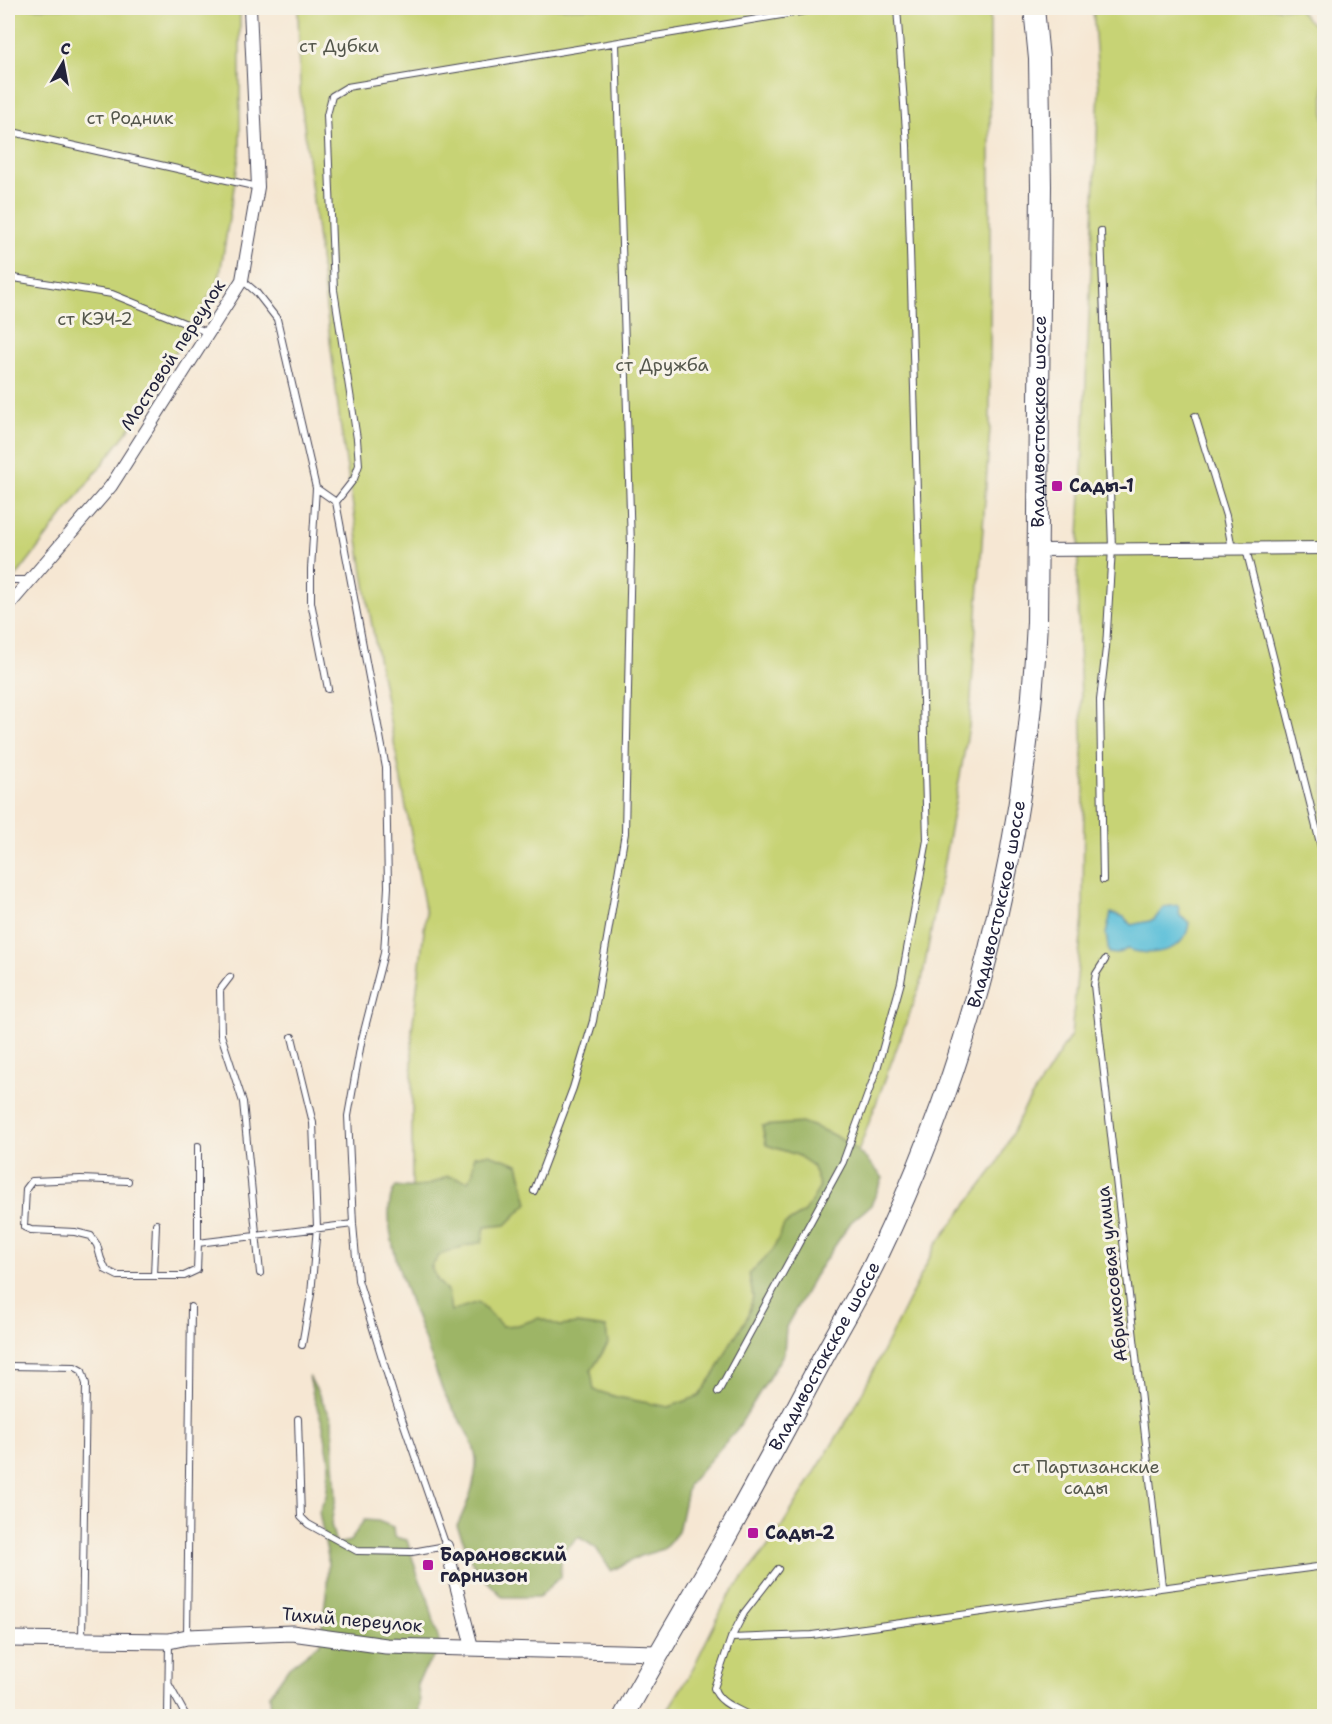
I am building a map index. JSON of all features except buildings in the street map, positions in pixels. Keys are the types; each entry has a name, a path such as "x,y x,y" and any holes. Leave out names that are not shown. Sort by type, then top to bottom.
{"highway":[{"name":"Владивостокское шоссе","path":"624,1716 711,1564 877,1259 935,1126 985,970 1016,826 1034,686 1038,550 1041,186 1039,60 1034,8"}],"street":[{"name":"Мостовой переулок","path":"8,606 111,486 242,280 258,187 250,8"},
{"path":"1038,550 1324,548"},
{"path":"446,1546 472,1647"},
{"name":"Тихий переулок","path":"8,1639 169,1641 187,1636 292,1633 386,1646 658,1653"}],"lane":[{"path":"336,502 354,479 359,465 334,290 327,115 332,96 347,87 616,43 780,11 824,8"},
{"path":"718,1392 843,1162 877,1069 901,982 927,840 907,157 897,8"},
{"path":"534,1191 573,1088 593,1022 625,833 631,546 616,43"},
{"path":"8,131 258,187"},
{"path":"1101,231 1112,548 1106,648 1100,700 1103,880"},
{"path":"8,278 112,294 209,333"},
{"path":"242,280 256,292 277,319 316,488 311,602 328,689"},
{"path":"1195,416 1226,516 1232,549"},
{"path":"298,1419 301,1517 308,1524 357,1551 412,1552 446,1546 393,1392 358,1280 348,1116 361,1043 384,953 388,887 386,768 336,502 316,488"},
{"path":"1246,549 1324,859"},
{"path":"8,580 29,580"},
{"name":"Абрикосовая улица","path":"1105,960 1096,974 1094,985 1162,1586"},
{"path":"230,977 220,990 221,1035 243,1102 260,1273"},
{"path":"292,1037 313,1123 317,1227 311,1294 302,1346"},
{"path":"128,1181 81,1179 32,1181 26,1189 24,1227 31,1230 75,1232 91,1236 97,1245 106,1270 118,1276 184,1276 197,1270 198,1146"},
{"path":"154,1276 156,1224"},
{"path":"198,1243 353,1224"},
{"path":"187,1636 191,1308"},
{"path":"8,1366 75,1367 82,1371 86,1384 82,1640"},
{"path":"731,1638 812,1635 1162,1586 1324,1566"},
{"path":"750,1716 720,1699 714,1688 731,1638 744,1613 778,1569"},
{"path":"168,1716 169,1641"},
{"path":"168,1684 186,1716"}],"green space":[{"path":"8,8 240,8 240,151 219,280 133,424 8,587"},
{"name":"ст Дружба","path":"298,8 990,8 990,428 969,727 922,980 845,1187 700,1459 501,1429 412,1221 412,1030 426,914 368,604 340,423 300,92"},
{"name":"ст Партизанские сады","path":"1093,8 1297,8 1324,36 1324,1716 664,1716 690,1674 728,1597 774,1539 854,1409 936,1245 996,1166 1024,1109 1071,1035 1083,917 1084,788 1077,583 1099,90"},
{"path":"804,1123 828,1132 848,1144 866,1158 883,1178 871,1205 851,1222 815,1275 786,1327 784,1353 738,1428 688,1485 678,1532 664,1549 640,1556 611,1571 596,1548 579,1537 562,1552 560,1577 539,1597 503,1597 477,1571 457,1526 473,1486 476,1470 475,1453 469,1436 443,1390 399,1268 392,1244 389,1221 390,1201 396,1186 423,1186 448,1176 468,1181 473,1173 474,1156 489,1154 518,1164 528,1203 506,1225 485,1227 482,1242 440,1255 431,1267 438,1281 448,1292 451,1311 478,1302 502,1326 518,1325 539,1318 560,1326 577,1324 606,1328 608,1344 591,1371 594,1390 669,1407 699,1396 716,1372 747,1318 753,1297 749,1274 773,1250 784,1225 805,1212 820,1187 812,1165 797,1155 766,1145 762,1126"},
{"path":"309,1376 332,1419 336,1498 331,1524 336,1544 350,1541 364,1520 378,1521 393,1527 394,1537 407,1540 418,1576 428,1598 441,1649 417,1683 420,1701 418,1716 271,1716 270,1694 289,1667 320,1643 327,1586 328,1557 319,1512 326,1496 330,1464 323,1425"}],"water":[{"path":"1178,905 1180,916 1189,922 1187,932 1175,946 1157,952 1147,953 1127,949 1117,954 1109,953 1106,934 1111,913 1124,917 1131,925 1154,920 1164,907"}],"place":[{"name":"Сады-1","path":"1057,486"},
{"name":"Сады-2","path":"753,1533"},
{"name":"Барановский гарнизон","path":"428,1565"}],"park label":[{"name":"ст Дубки","path":"339,46"},
{"name":"ст Родник","path":"130,118"},
{"name":"ст КЭЧ-2","path":"95,319"}]}
